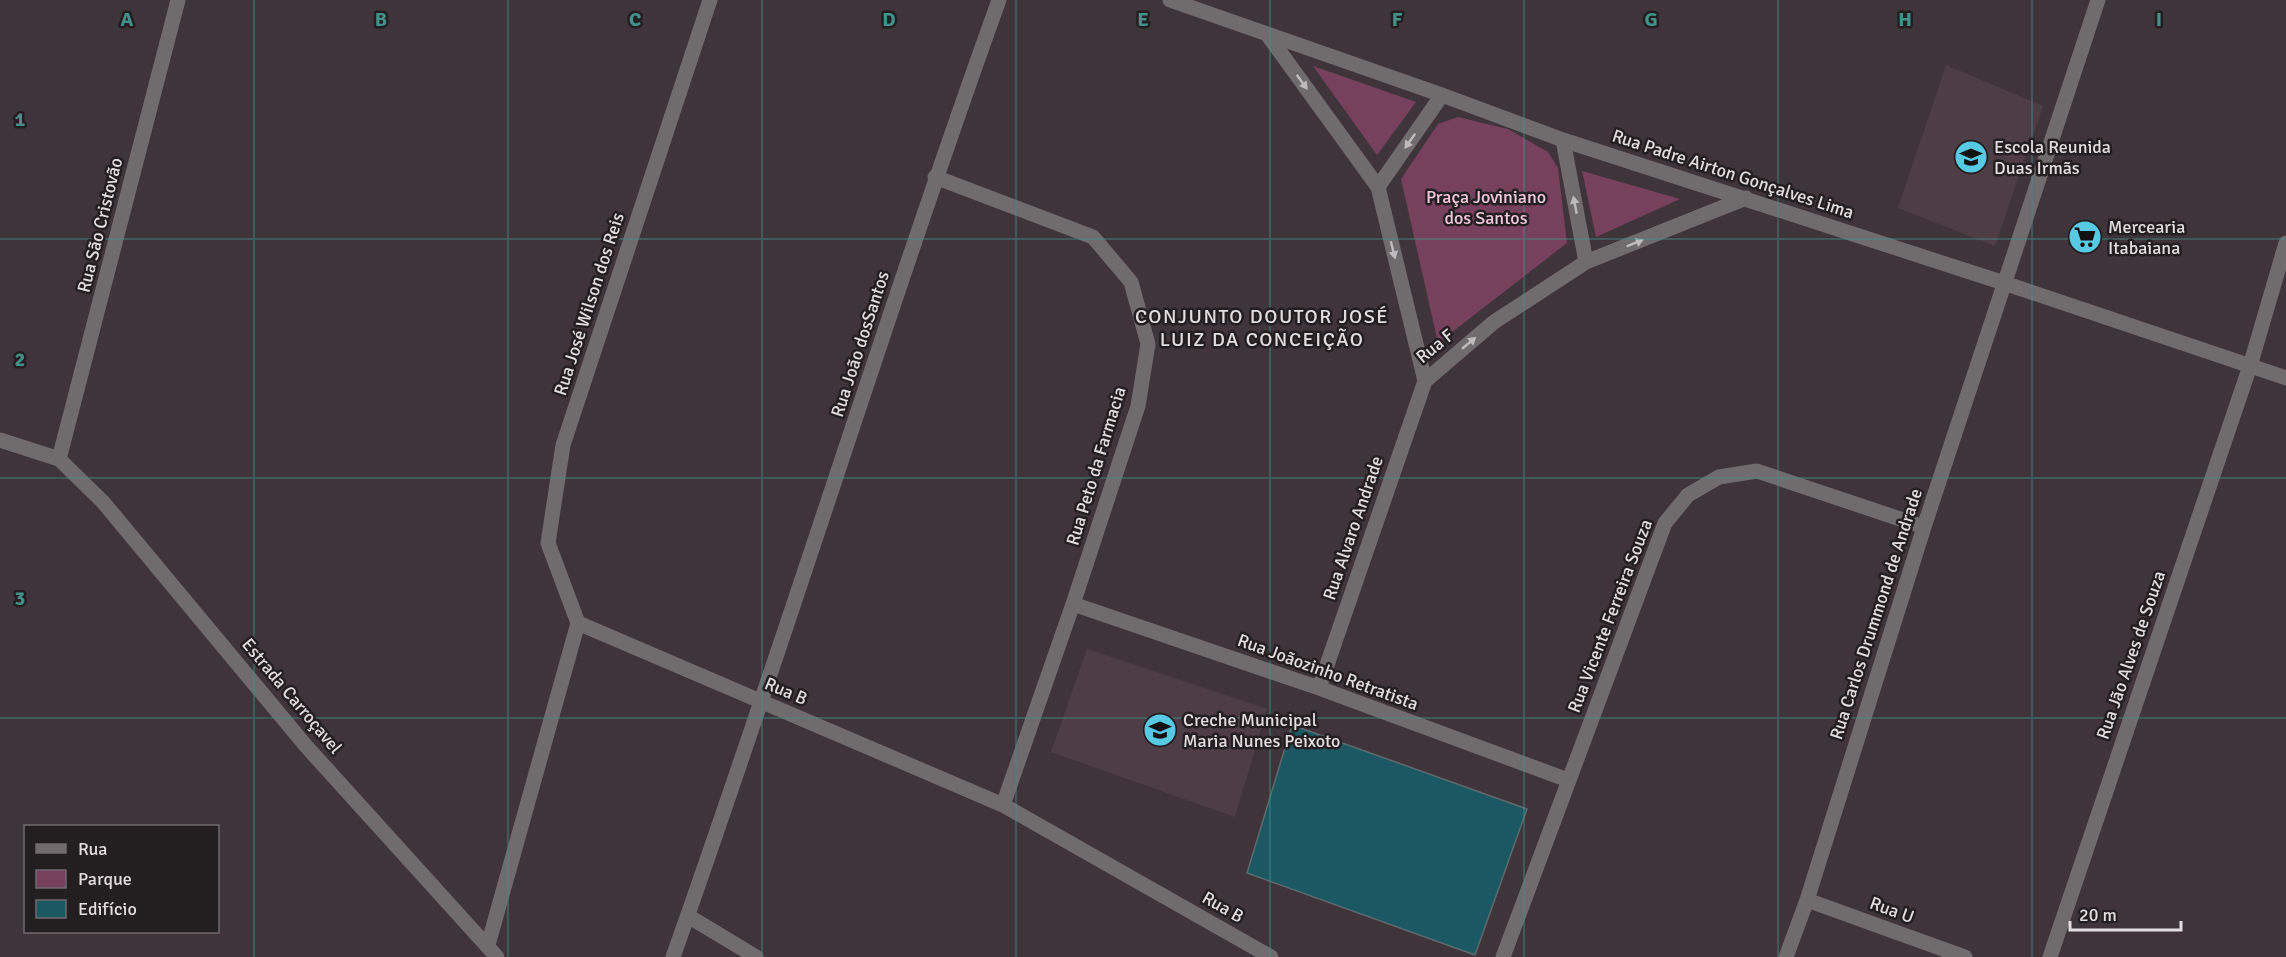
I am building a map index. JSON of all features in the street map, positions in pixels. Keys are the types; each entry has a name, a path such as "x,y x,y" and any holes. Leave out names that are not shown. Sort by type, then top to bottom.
{"street":[{"name":"Rua São Cristovão","path":"59,459 178,0"},
{"name":"Rua José Wilson dos Reis","path":"578,623 548,543 563,445 710,0"},
{"name":"Rua João dosSantos","path":"673,957 762,702 935,177 999,0"},
{"name":"Rua Padre Airton Gonçalves Lima","path":"1170,0 1563,140 1746,198 2286,378"},
{"name":"Rua Carlos Drummond de Andrade","path":"1786,957 1807,900 1924,527 2098,0"},
{"name":"Rua F","path":"1267,34 1378,187 1425,381 1494,322 1586,262 1746,198"},
{"path":"1378,187 1442,95"},
{"path":"1563,140 1586,262"},
{"name":"Rua Peto da Farmacia","path":"935,177 1093,237 1131,282 1148,344 1138,406 1003,806"},
{"name":"Rua Jão Alves de Souza","path":"2050,957 2250,366 2286,243"},
{"name":"Rua Alvaro Andrade","path":"1318,688 1425,381"},
{"path":"0,440 59,459"},
{"name":"Estrada Carroçavel","path":"59,459 103,502 306,746 492,951"},
{"name":"Rua Vicente Ferreira Souza","path":"1503,957 1665,523 1688,495 1719,477 1757,471 1924,527"},
{"name":"Rua Joãozinho Retratista","path":"1073,604 1318,688 1568,780"},
{"path":"492,951 578,623"},
{"name":"Rua B","path":"578,623 1003,806 1270,957"},
{"name":"Rua U","path":"1807,900 1965,957"},
{"path":"688,916 756,957"}],"shaded area":[{"name":"Escola Reunida Duas Irmãs","path":"1946,65 2043,106 1995,246 1898,208"},
{"name":"Creche Municipal Maria Nunes Peixoto","path":"1087,649 1267,709 1235,817 1051,752"}],"green space":[{"path":"1313,66 1416,102 1377,155"},
{"name":"Praça Joviniano dos Santos","path":"1458,117 1508,129 1548,152 1558,168 1567,243 1438,343 1401,179 1438,124"},
{"path":"1582,171 1680,199 1596,237"}],"building":[{"path":"1292,725 1527,809 1475,955 1247,873"}],"place":[{"name":"Escola Reunida Duas Irmãs","path":"1971,157"},
{"name":"Mercearia Itabaiana","path":"2085,237"},
{"name":"Creche Municipal Maria Nunes Peixoto","path":"1160,730"}],"district":[{"name":"CONJUNTO DOUTOR JOSÉ LUIZ DA CONCEIÇÃO","path":"1262,328"}]}
